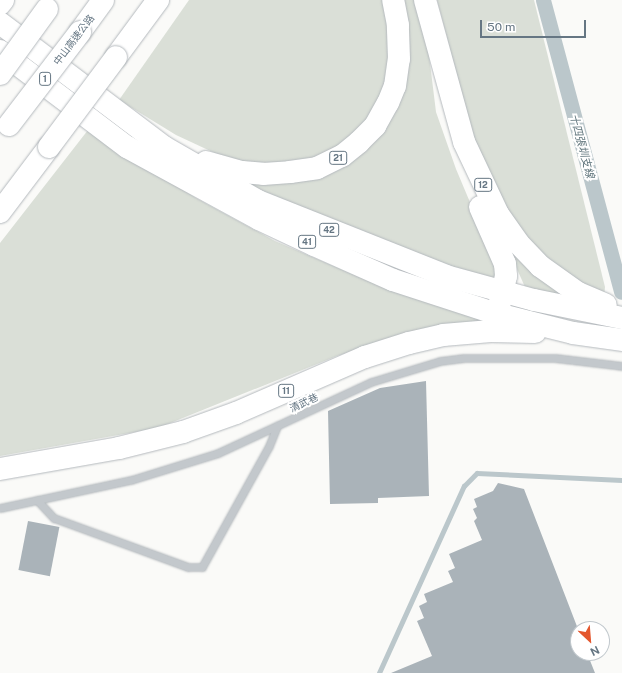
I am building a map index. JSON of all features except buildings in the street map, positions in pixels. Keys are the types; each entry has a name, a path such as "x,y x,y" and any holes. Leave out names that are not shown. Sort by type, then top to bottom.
{"highway":[{"path":"0,4 3,0"},
{"name":"中山高速公路","path":"4,131 103,0"},
{"name":"21","path":"164,147 219,166 263,174 317,168 342,156 375,126 388,103 395,86 399,52 398,25 393,0"},
{"name":"12","path":"425,0 436,47 464,142 498,214 518,243 540,266 578,293 622,311"},
{"path":"0,212 158,1"},
{"path":"0,74 51,5"},
{"path":"0,22 164,147"},
{"path":"436,47 447,119 455,151 505,264 503,293 497,314 573,333 622,340"},
{"name":"41","path":"0,51 127,146 259,219 393,280 497,314"},
{"name":"42","path":"164,147 258,201 446,276 503,293"},
{"path":"503,293 622,318"},
{"name":"11","path":"0,469 119,448 183,432 236,413 365,357 410,343 443,335 491,331 573,333"}],"lane":[{"name":"清武巷","path":"0,508 170,470 218,453 370,382 440,361 555,358 622,366"},
{"path":"37,500 54,518 188,567 202,567 269,446 277,426"}],"shaded area":[{"path":"189,0 391,0 395,51 379,107 349,140 323,157 284,167 234,162 176,135 119,100"},
{"path":"400,0 416,0 427,39 436,112 456,169 496,264 494,282 273,199 245,183 300,174 386,117"},
{"path":"437,0 534,0 605,287 604,297 544,263 509,222 479,159"},
{"path":"88,130 196,198 275,241 359,277 490,319 488,323 437,325 337,356 158,428 0,456 0,243"},
{"path":"505,242 561,290 560,299 525,287"}],"waterway":[{"name":"十四張圳支線","path":"543,0 621,292"},
{"path":"379,673 464,486 477,473 622,480"}]}
